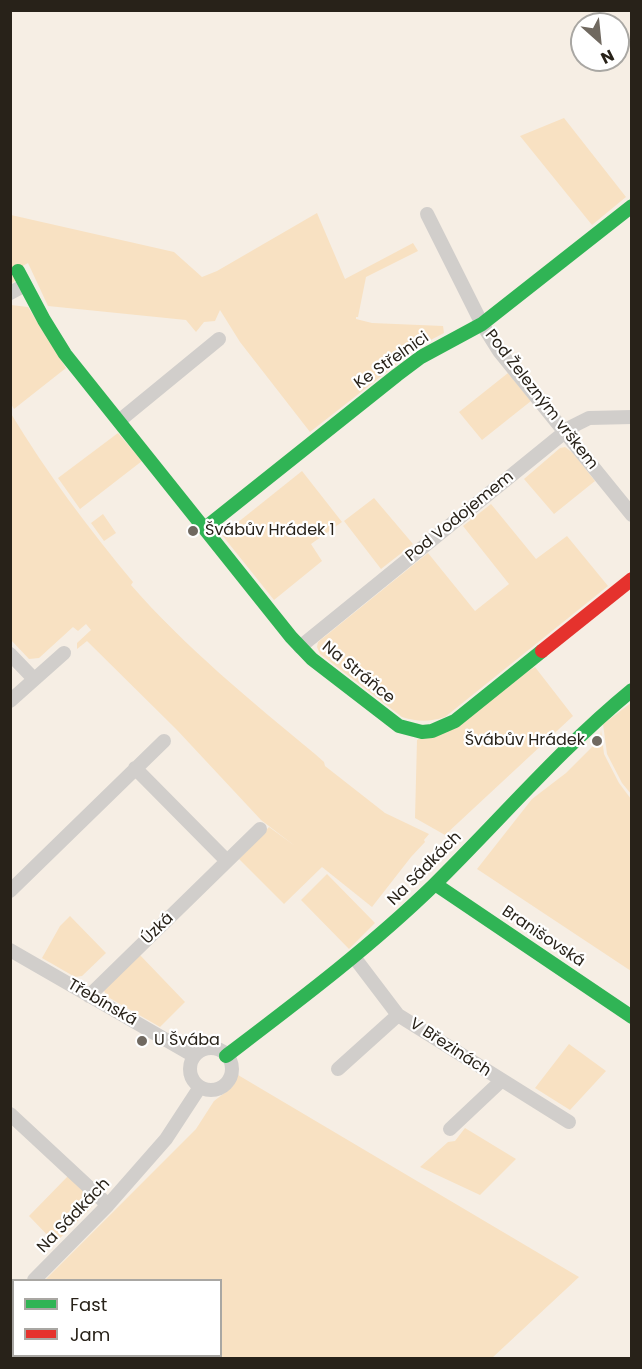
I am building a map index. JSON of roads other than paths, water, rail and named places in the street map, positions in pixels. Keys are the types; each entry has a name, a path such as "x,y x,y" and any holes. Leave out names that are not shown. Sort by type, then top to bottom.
{"street":[{"name":"Ke Střelnici","path":"205,528 413,363 482,324 632,206"},
{"name":"Pod Železným vrškem","path":"427,214 482,324 506,361 632,515"},
{"name":"Na Stráňce","path":"18,272 64,354 300,647 389,720 409,729 432,731 455,721 632,579"},
{"path":"10,292 25,285"},
{"path":"119,422 219,339"},
{"name":"Pod Vodojemem","path":"300,647 564,432 589,418 632,417"},
{"path":"10,701 64,653"},
{"path":"10,654 34,679"},
{"name":"Na Sádkách","path":"226,1056 354,957 435,884 568,746 632,690"},
{"path":"10,891 164,741"},
{"path":"135,768 227,861"},
{"name":"Úzká","path":"89,996 260,829"},
{"name":"Branišovská","path":"435,884 632,1017"},
{"name":"Třebínská","path":"10,950 194,1056"},
{"name":"V Březinách","path":"354,957 398,1015 569,1122"},
{"name":"V Březinách","path":"338,1069 398,1015"},
{"path":"210,1048 226,1056 231,1067 231,1074 224,1085 213,1090 200,1087 195,1083 190,1070 194,1056 210,1048"},
{"name":"V Březinách","path":"450,1129 501,1081"},
{"name":"Na Sádkách","path":"36,1279 108,1205 166,1139 200,1087"},
{"path":"10,1114 108,1205"}],"place":[{"name":"Švábův Hrádek 1","path":"193,531"},
{"name":"Švábův Hrádek","path":"597,741"},
{"name":"U Švába","path":"142,1041"}]}
